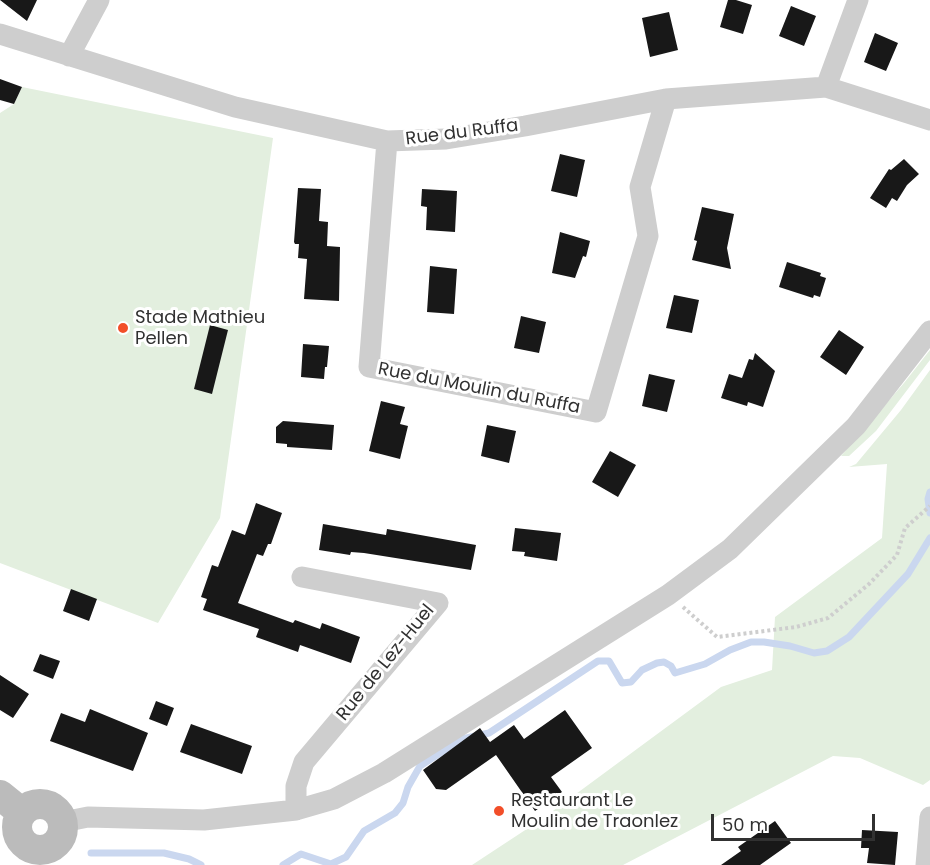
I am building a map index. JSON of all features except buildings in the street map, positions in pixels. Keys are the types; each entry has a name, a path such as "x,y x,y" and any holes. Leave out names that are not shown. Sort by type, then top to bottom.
{"street":[{"path":"69,56 99,0"},
{"path":"826,87 858,0"},
{"name":"Rue du Ruffa","path":"0,34 235,107 387,141 469,135 666,99 826,87 930,120"},
{"name":"Rue du Moulin du Ruffa","path":"387,141 369,367 596,412 648,236 640,187 666,99"},
{"path":"63,822 88,817 204,820 296,810 334,799 384,773 669,595 729,549 856,426 930,331"},
{"name":"Rue de Lez-Huel","path":"296,810 296,786 304,762 438,603 302,577"},
{"path":"45,803 57,810 63,822 63,833 52,857 26,845 18,835 11,804 45,803"},
{"path":"926,865 930,817"}],"path":[{"path":"669,595 717,637 796,627 828,618 869,584 897,555 904,528 930,506"}],"green space":[{"name":"Stade Mathieu Pellen","path":"22,87 273,138 220,518 158,623 0,563 0,113 14,104"},
{"path":"930,350 930,360 876,431 849,456 841,456 904,383"},
{"path":"930,370 930,780 923,785 860,758 833,756 623,865 472,865 542,819 721,687 772,670 775,617 882,538 887,464 849,467 856,464 901,410"}],"waterway":[{"path":"930,492 928,499 930,513"},
{"path":"283,865 301,854 331,864 346,857 364,831 395,813 403,803 408,787 420,766 462,739 489,733 598,661 609,661 622,683 631,682 642,670 657,663 664,662 671,666 675,673 705,664 730,650 751,642 790,646 814,653 827,651 849,637 908,574 930,538"},
{"path":"91,853 164,853 189,859 201,865"}],"place":[{"name":"Stade Mathieu Pellen","path":"123,328"},
{"name":"Restaurant Le Moulin de Traonlez","path":"499,811"}]}
